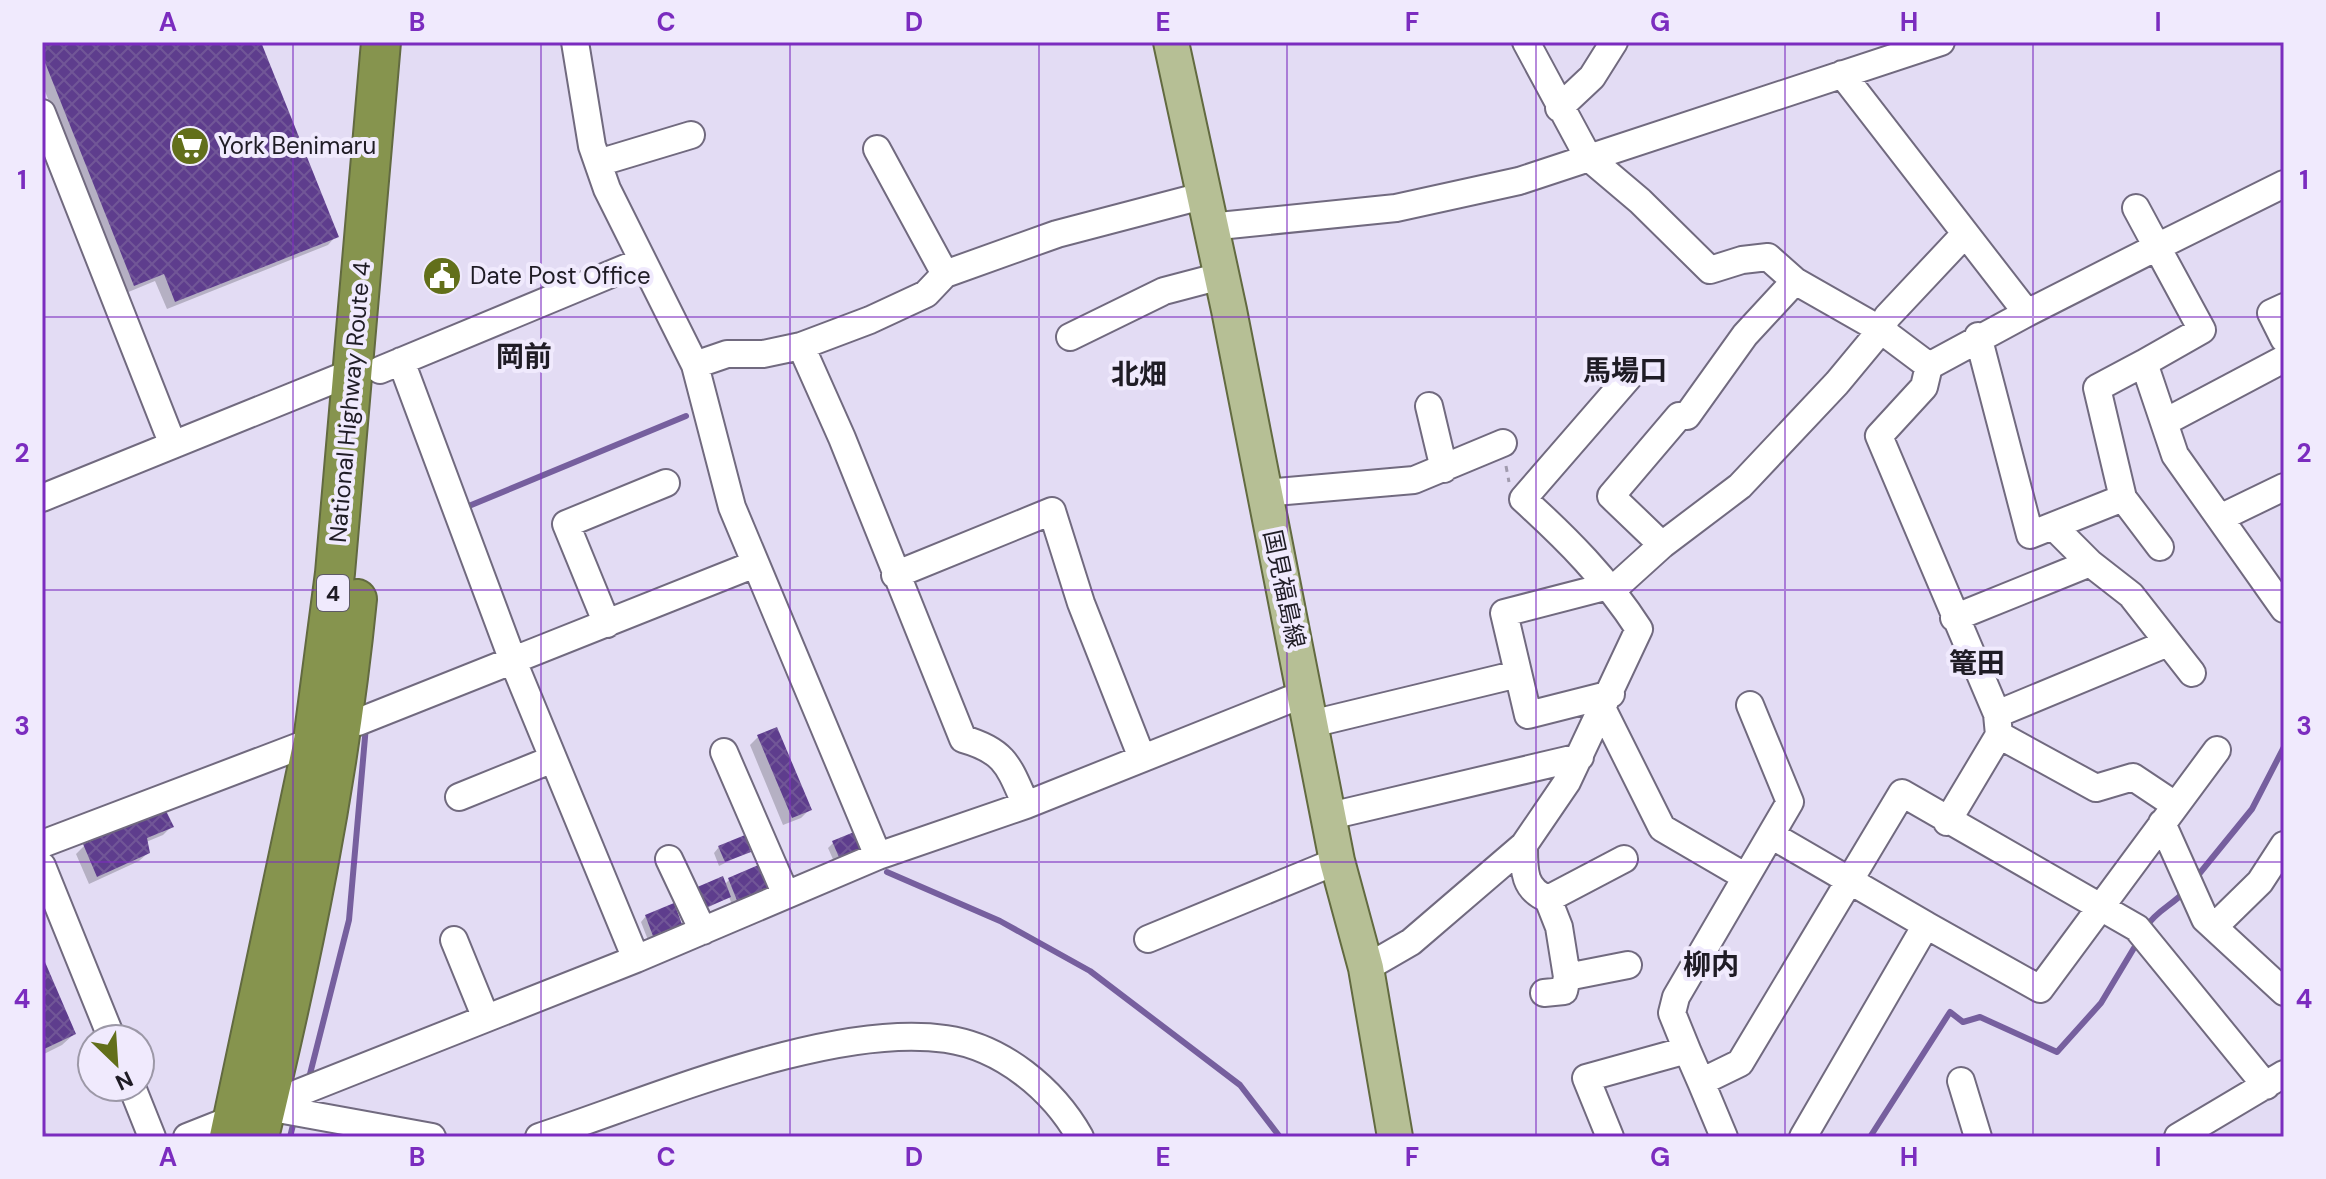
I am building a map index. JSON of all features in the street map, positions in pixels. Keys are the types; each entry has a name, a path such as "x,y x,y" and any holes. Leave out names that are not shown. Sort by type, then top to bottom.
{"highway":[{"name":"National Highway Route 4","path":"247,1125 313,741 335,573 378,368 381,42"},
{"name":"National Highway Route 4","path":"247,1125 323,850 345,722 405,42"}],"main road":[{"name":"国見福島線","path":"1171,42 1221,276 1337,861 1366,968 1395,1137"}],"street":[{"path":"575,42 598,163 640,262 695,365 732,507 878,856"},
{"path":"1526,42 1588,157 1640,201 1710,270 1768,257 1795,281 1881,330 1929,366"},
{"path":"1559,108 1592,77 1614,42"},
{"path":"695,365 727,354 763,354 801,346 870,320 926,294 945,274 1057,234 1206,211 1396,208 1519,181 1941,42"},
{"path":"1842,74 2027,313"},
{"path":"42,113 173,445"},
{"path":"598,163 691,135"},
{"path":"877,149 945,274"},
{"path":"2284,184 1978,336 1929,366 1924,387 1879,436 1998,724 2096,788 2133,777 2168,814 2190,885 2205,919 2284,992"},
{"path":"2136,208 2202,330 2097,388 2123,498 2160,547"},
{"path":"1607,702 1528,715 1504,613 1620,583 1662,545 1740,486 1837,383 1881,330 1887,317 1965,234"},
{"path":"42,498 378,368 640,262"},
{"path":"1070,337 1164,291 1221,276"},
{"path":"1662,545 1611,496 1679,416 1687,416 1745,335 1795,281"},
{"path":"2284,307 2271,313 2284,339"},
{"path":"1978,336 2030,535 2123,498"},
{"path":"801,346 842,438 963,739 986,747 1007,761 1026,805"},
{"path":"2165,422 2284,359"},
{"path":"2144,363 2175,455 2222,517 2284,609"},
{"path":"378,368 517,662 553,759 636,959"},
{"path":"1366,968 1411,942 1524,845 1548,814 1607,702 1639,629 1610,584 1577,547 1523,499 1634,371"},
{"path":"1429,406 1444,469"},
{"path":"1264,493 1414,480 1503,443"},
{"path":"607,624 566,524 666,483"},
{"path":"2222,517 2284,487"},
{"path":"895,575 1052,511 1081,603 1142,758"},
{"path":"2053,526 2090,563 2131,595 2192,673"},
{"path":"1954,618 2090,563"},
{"path":"345,722 358,722 517,662 755,564"},
{"path":"1947,822 1998,724 2168,643"},
{"path":"187,1137 247,1125 485,1016 636,959 878,856 1026,805 1142,758 1308,708 1518,674"},
{"path":"1607,702 1662,828 1746,877"},
{"path":"1724,1137 1672,1013 1676,997 1790,802 1750,705"},
{"path":"42,844 313,741"},
{"path":"1771,835 2040,989 2217,750"},
{"path":"724,752 786,895"},
{"path":"1330,816 1580,757"},
{"path":"459,797 553,759"},
{"path":"1701,1082 1740,1063 1902,793 1947,822 2137,928 2277,1086 2178,1137"},
{"path":"1524,845 1524,876 1534,893 1548,899 1559,927 1567,977 1564,991 1544,993"},
{"path":"2214,927 2260,882 2284,845"},
{"path":"669,859 703,931"},
{"path":"1548,899 1624,859"},
{"path":"1148,939 1337,861"},
{"path":"42,866 106,1023"},
{"path":"1803,1137 1926,925"},
{"path":"454,940 485,1016"},
{"path":"1567,977 1628,965"},
{"path":"539,1137 762,1064 876,1038 921,1036 950,1039 1007,1061 1055,1102 1080,1137"},
{"path":"1610,1137 1586,1078 1687,1050"},
{"path":"1961,1081 1978,1137"},
{"path":"138,1103 152,1137"},
{"path":"247,1125 432,1137"}],"path":[{"path":"1503,443 1510,490 1523,499"}],"building":[{"name":"York Benimaru","path":"42,42 261,42 339,237 175,302 164,274 134,286 42,55"},
{"path":"777,727 812,810 792,818 757,735"},
{"path":"166,811 174,827 147,838 150,853 97,877 83,844"},
{"path":"854,832 863,853 841,862 832,841"},
{"path":"745,835 751,852 725,862 718,846"},
{"path":"763,863 774,888 738,903 728,878"},
{"path":"723,876 731,897 703,909 695,888"},
{"path":"674,903 682,924 653,936 645,915"},
{"path":"42,955 76,1034 42,1050"}],"waterway":[{"path":"464,508 686,416"},
{"path":"309,1078 349,920 366,726"},
{"path":"2195,879 2252,809 2284,747"},
{"path":"887,872 1000,921 1090,971 1240,1085 1280,1137"},
{"path":"2147,926 2185,891"},
{"path":"1870,1137 1950,1012 1963,1022 1980,1017 2057,1052 2101,1003 2134,948"},
{"path":"290,1137 294,1121"}],"place":[{"name":"York Benimaru","path":"190,146"},
{"name":"Date Post Office","path":"442,276"}],"district":[{"name":"岡前","path":"524,356"},
{"name":"馬場口","path":"1625,370"},
{"name":"北畑","path":"1139,374"},
{"name":"篭田","path":"1977,663"},
{"name":"柳内","path":"1711,964"}]}
